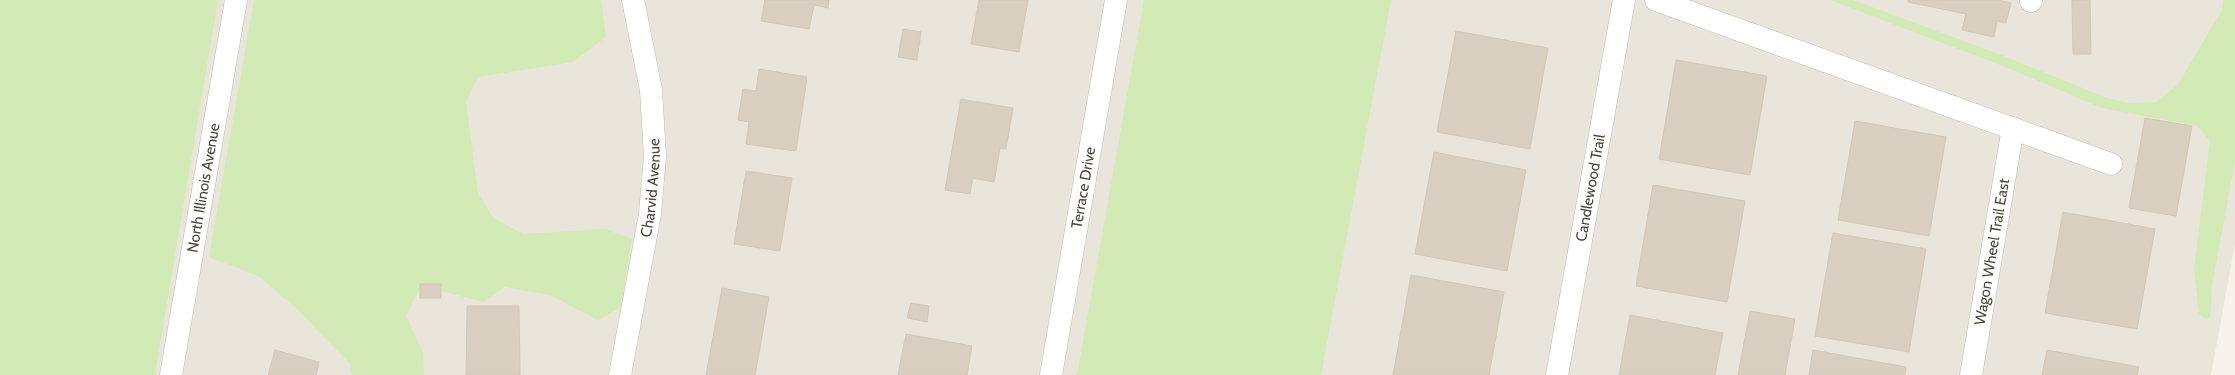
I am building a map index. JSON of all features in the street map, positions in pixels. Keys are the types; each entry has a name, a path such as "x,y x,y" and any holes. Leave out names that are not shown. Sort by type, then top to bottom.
{"street":[{"name":"North Illinois Avenue","path":"171,375 236,0"},
{"name":"Charvid Avenue","path":"620,375 650,214 655,156 651,90 633,0"},
{"name":"Terrace Drive","path":"1052,375 1116,0"},
{"name":"Candlewood Trail","path":"1557,375 1624,0"},
{"path":"1656,0 2111,164"},
{"name":"Wagon Wheel Trail East","path":"1970,375 2013,128"}],"shaded area":[{"path":"0,0 2235,0 2235,244 2211,375 0,375"}],"green space":[{"path":"0,0 218,0 155,375 0,375"},
{"path":"254,0 601,0 606,37 573,62 478,77 466,101 478,193 493,218 523,234 605,229 632,239 621,307 598,320 550,295 504,287 484,302 421,286 406,316 423,352 424,375 352,375 350,364 297,309 258,276 209,257"},
{"path":"1144,0 1391,0 1321,375 1077,375"},
{"path":"1830,0 1853,0 1996,53 2107,98 2130,103 2157,102 2178,84 2222,10 2223,0 2235,0 2235,161 2212,286 2210,318 2204,318 2199,314 2194,269 2210,141 2197,126 2102,108 2008,68"}],"building":[{"path":"765,0 829,0 828,8 814,5 809,29 761,21"},
{"path":"979,0 1028,0 1019,52 971,44"},
{"path":"1908,0 1998,0 2011,3 2006,23 1997,21 1994,37 1962,30 1966,14 1908,2"},
{"path":"2072,0 2090,0 2091,54 2073,54"},
{"path":"903,29 921,32 917,60 898,57"},
{"path":"1456,31 1548,48 1530,149 1437,132"},
{"path":"1676,60 1767,76 1750,175 1659,159"},
{"path":"759,69 807,77 796,151 746,144 749,122 738,120 743,89 756,91"},
{"path":"961,99 1013,108 1006,149 1000,148 994,182 973,178 970,194 945,190"},
{"path":"2145,118 2192,126 2176,216 2129,208"},
{"path":"1855,121 1946,137 1929,236 1838,220"},
{"path":"1434,152 1526,170 1507,271 1415,254"},
{"path":"746,171 792,178 780,251 734,244"},
{"path":"1653,185 1745,201 1727,302 1636,286"},
{"path":"2063,212 2155,229 2137,329 2045,313"},
{"path":"1833,233 1926,249 1909,352 1815,336"},
{"path":"1411,275 1504,292 1489,375 1393,375"},
{"path":"420,284 441,284 441,298 420,298"},
{"path":"722,288 769,297 755,375 706,375"},
{"path":"911,303 929,306 927,322 907,318"},
{"path":"467,306 519,306 520,375 466,375"},
{"path":"1750,311 1795,319 1785,375 1738,375"},
{"path":"1630,315 1723,333 1715,375 1619,375"},
{"path":"906,334 972,346 967,375 898,375"},
{"path":"275,350 319,362 316,375 268,375"},
{"path":"1813,350 1906,367 1905,375 1809,375"},
{"path":"2047,350 2139,367 2137,375 2042,375"}]}
